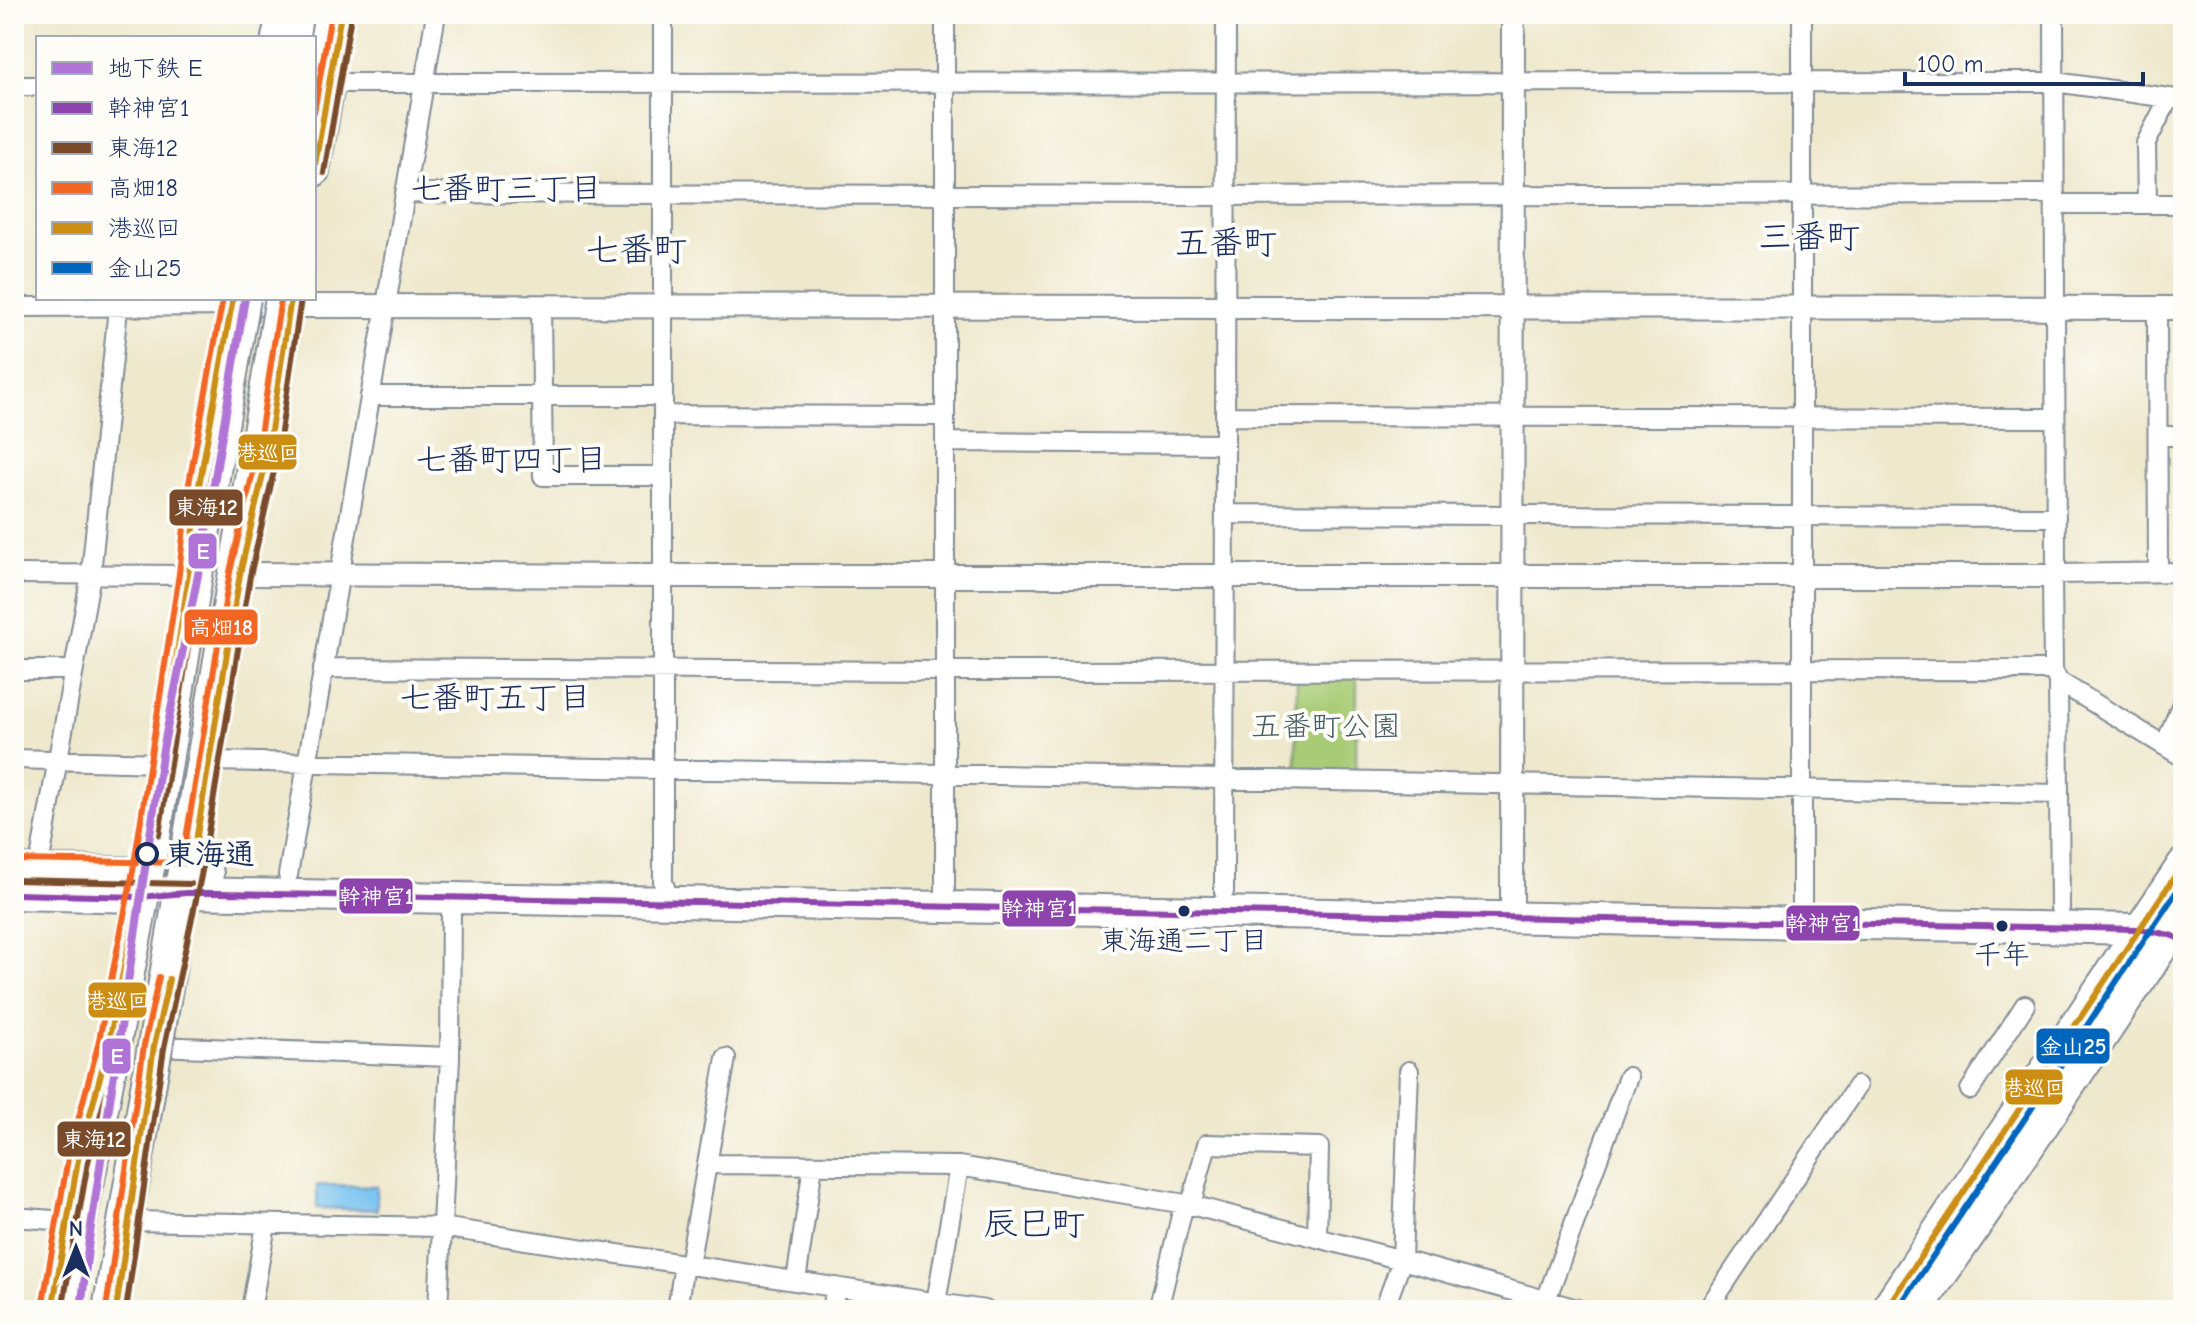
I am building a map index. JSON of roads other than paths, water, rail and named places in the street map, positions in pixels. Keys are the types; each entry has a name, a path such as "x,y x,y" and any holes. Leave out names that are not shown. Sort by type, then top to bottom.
{"highway":[{"path":"287,36 291,14"},
{"path":"308,36 312,14"},
{"path":"316,106 332,14"},
{"path":"65,1310 145,871 241,300"},
{"path":"110,1310 192,824 288,301"},
{"path":"96,1310 125,1125 179,839 192,824"},
{"path":"81,1310 155,859 145,871"}],"main road":[{"path":"277,36 282,14"},
{"path":"316,149 322,82 341,14"},
{"path":"52,1310 78,1160 108,1047 124,959 145,871 189,575 198,491 241,300"},
{"path":"116,1310 154,1046 189,883 240,574 267,457 288,301"},
{"path":"1885,1310 2183,864"},
{"path":"26,870 145,871 189,883 451,898 666,892"},
{"path":"14,894 145,871"},
{"path":"189,883 288,875 666,892 2145,919"},
{"path":"945,896 1224,892 1512,907 1802,903 2060,908 2180,926 1917,1310"}],"street":[{"path":"288,875 436,14"},
{"path":"663,14 663,769 666,892"},
{"path":"945,14 945,896"},
{"path":"1224,892 1226,14"},
{"path":"1512,907 1513,14"},
{"path":"1802,14 1802,903"},
{"path":"2054,14 2054,575 2060,908"},
{"path":"322,82 2055,82 2176,99 2146,143 2147,204"},
{"path":"14,86 36,86"},
{"path":"405,193 1802,195 2183,204"},
{"path":"14,307 241,300 385,306 2183,308"},
{"path":"26,870 58,760 91,574 119,302"},
{"path":"541,306 543,476 663,476"},
{"path":"2157,308 2158,572"},
{"path":"370,396 663,396"},
{"path":"663,415 945,416"},
{"path":"1225,416 2055,418"},
{"path":"2158,436 2183,436"},
{"path":"945,442 1225,444"},
{"path":"1225,514 2056,517"},
{"path":"240,574 1512,577 2183,572"},
{"path":"14,574 189,575"},
{"path":"323,668 1802,670 2056,676 2183,757"},
{"path":"14,670 74,670"},
{"path":"2165,745 2183,701"},
{"path":"14,759 161,763"},
{"path":"209,761 2059,794"},
{"path":"438,1310 450,1057 451,898"},
{"path":"1970,1090 2025,1005"},
{"path":"154,1046 450,1057"},
{"path":"677,1310 726,1058"},
{"path":"1384,1310 1402,1260 1409,1071"},
{"path":"1546,1300 1628,1077"},
{"path":"1707,1310 1857,1086"},
{"path":"1158,1310 1207,1144 1319,1147 1317,1238"},
{"path":"707,1164 959,1166 1188,1204 1581,1310"},
{"path":"796,1281 813,1165"},
{"path":"949,1306 959,1166"},
{"path":"14,1217 66,1221"},
{"path":"130,1221 441,1227 985,1310"},
{"path":"251,1310 266,1225"},
{"path":"832,1310 836,1287"}],"water":[{"path":"317,1185 377,1186 377,1210 317,1208"}],"metro line":[{"name":"E","path":"81,1310 163,749 202,555 245,300"}],"place":[{"name":"東海通","path":"147,854"},
{"name":"東海通二丁目","path":"1184,911"},
{"name":"千年","path":"2002,926"}],"district":[{"name":"七番町三丁目","path":"506,188"},
{"name":"三番町","path":"1809,236"},
{"name":"五番町","path":"1226,242"},
{"name":"七番町","path":"636,249"},
{"name":"七番町四丁目","path":"511,459"},
{"name":"七番町五丁目","path":"495,697"},
{"name":"辰巳町","path":"1034,1223"}],"park label":[{"name":"五番町公園","path":"1326,726"}]}
